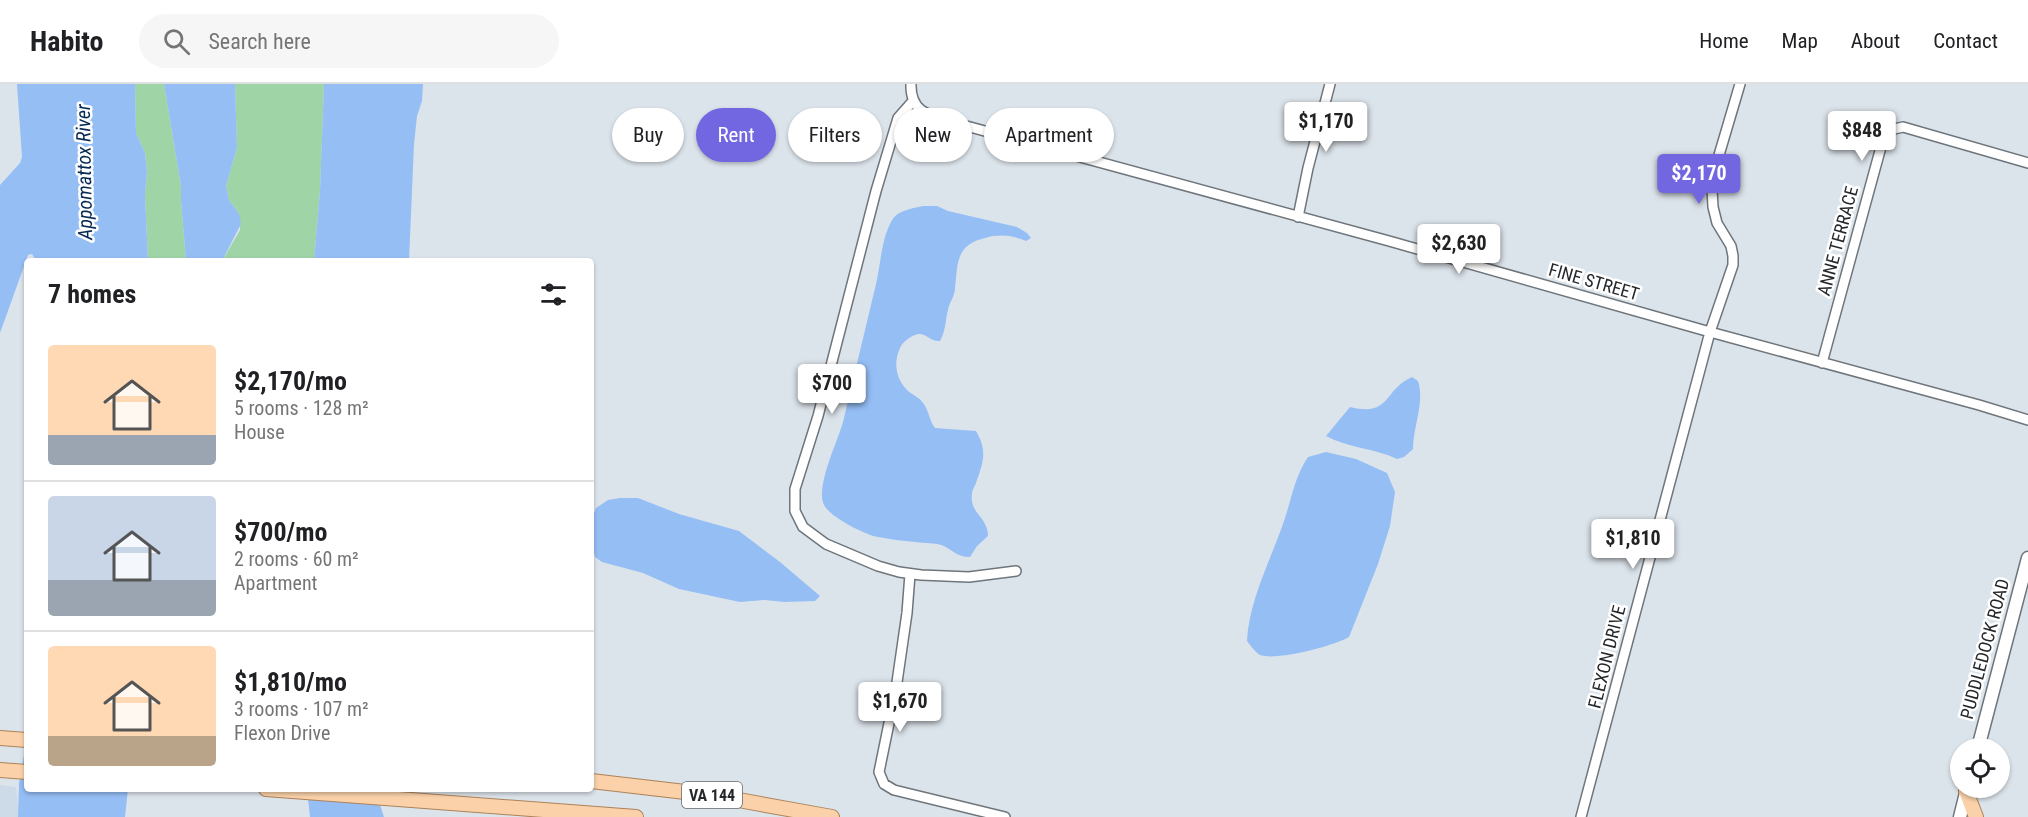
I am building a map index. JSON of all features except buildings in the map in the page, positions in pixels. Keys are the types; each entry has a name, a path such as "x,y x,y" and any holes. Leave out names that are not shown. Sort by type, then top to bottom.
{"main road":[{"path":"0,738 24,740"},
{"path":"0,770 24,772"},
{"name":"VA 144","path":"594,782 711,795 832,817"},
{"path":"308,792 636,817"},
{"path":"1970,798 1976,817"}],"street":[{"path":"911,84 913,101 898,118 876,190 818,416 795,489 794,500 799,521 814,537 878,566 910,574 969,577 1016,571"},
{"path":"1298,217 1330,84"},
{"name":"FLEXON DRIVE","path":"1581,817 1710,332 1733,265 1731,246 1717,223 1712,189 1714,172 1740,84"},
{"name":"FINE STREET","path":"913,101 922,111 959,124 1389,241 2028,420"},
{"name":"ANNE TERRACE","path":"1822,363 1881,147 1890,130 1903,127 2028,163"},
{"name":"PUDDLEDOCK ROAD","path":"1981,738 2028,558"},
{"path":"910,574 896,689 879,772 884,783 894,790 1005,817"},
{"path":"1960,817 1965,798"}],"shaded area":[{"path":"0,785 16,787 19,817 0,817"}],"green space":[{"path":"135,84 164,84 181,186 186,258 148,258 145,194 147,172 145,153 136,133"},
{"path":"235,84 324,84 320,190 314,258 224,258 240,230 239,214 229,200 226,186 237,148"}],"water":[{"name":"Appomattox River","path":"17,84 135,84 136,133 145,153 147,172 145,194 148,258 34,258 32,254 28,255 24,258 24,266 0,333 0,185 20,163 22,157"},
{"path":"164,84 235,84 237,148 226,186 229,200 239,214 241,224 224,258 186,258 181,186"},
{"path":"324,84 423,84 414,144 409,258 314,258 320,190"},
{"path":"923,206 937,206 948,211 1017,227 1031,238 1026,241 1011,236 995,236 968,245 958,263 955,291 940,341 921,334 916,335 903,343 897,359 897,371 901,381 908,391 922,401 935,428 976,431 982,444 983,461 972,500 973,506 985,524 988,536 977,546 970,557 961,556 937,544 872,536 833,515 824,505 822,497 828,464 843,422 888,229 897,215"},
{"path":"1412,377 1418,381 1420,397 1413,449 1404,457 1397,459 1326,436 1350,407 1363,409 1380,405 1403,382"},
{"path":"1326,452 1356,459 1387,473 1395,492 1390,526 1378,564 1349,637 1305,652 1279,656 1260,655 1247,641 1256,594 1280,533 1300,472 1308,457"},
{"path":"638,498 679,514 739,531 820,596 815,601 740,602 679,589 643,573 602,562 595,557 594,552 594,514 596,508 608,500"},
{"path":"24,755 24,792 128,792 125,817 18,817 19,783"},
{"path":"307,792 376,792 384,817 310,817"}]}
